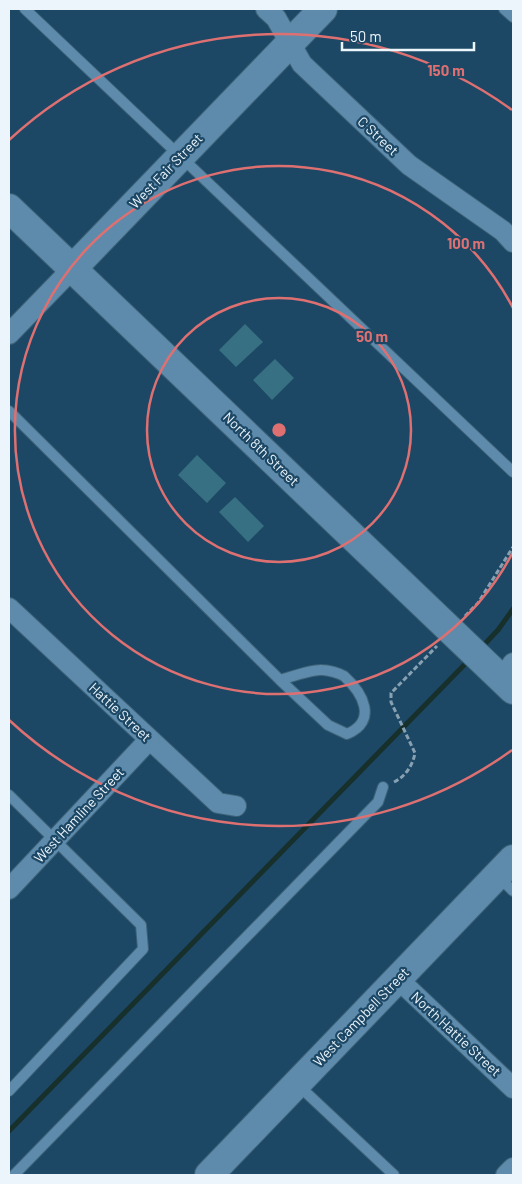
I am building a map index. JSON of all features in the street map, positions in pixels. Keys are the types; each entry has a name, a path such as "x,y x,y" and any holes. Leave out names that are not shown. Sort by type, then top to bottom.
{"street":[{"name":"C Street","path":"266,9 276,18 302,64 409,165 502,231 513,242"},
{"name":"West Fair Street","path":"9,334 323,9"},
{"name":"North 8th Street","path":"9,208 460,640 504,675"},
{"name":"Hattie Street","path":"9,608 218,803 236,806"},
{"name":"West Hamline Street","path":"9,889 149,740"},
{"name":"West Campbell Street","path":"209,1175 398,979 508,875"},
{"name":"North Hattie Street","path":"398,979 513,1088"},
{"path":"506,1175 513,1168"}],"lane":[{"path":"25,9 513,472"},
{"path":"504,9 513,17"},
{"path":"9,411 280,680 328,725 347,734 357,730 365,717 365,703 342,675 320,669 280,680"},
{"path":"14,1175 378,802 383,787"},
{"path":"9,796 141,925 143,949 9,1091"},
{"path":"297,1084 394,1175"}],"path":[{"path":"391,702 415,753"}],"building":[{"path":"245,324 263,342 236,367 219,350"},
{"path":"275,359 294,378 272,400 253,380"},
{"path":"197,455 226,483 207,503 178,475"},
{"path":"235,497 264,526 248,542 219,512"}],"waterway":[{"path":"480,649 498,630 513,609"},
{"path":"9,1131 469,660"}]}
